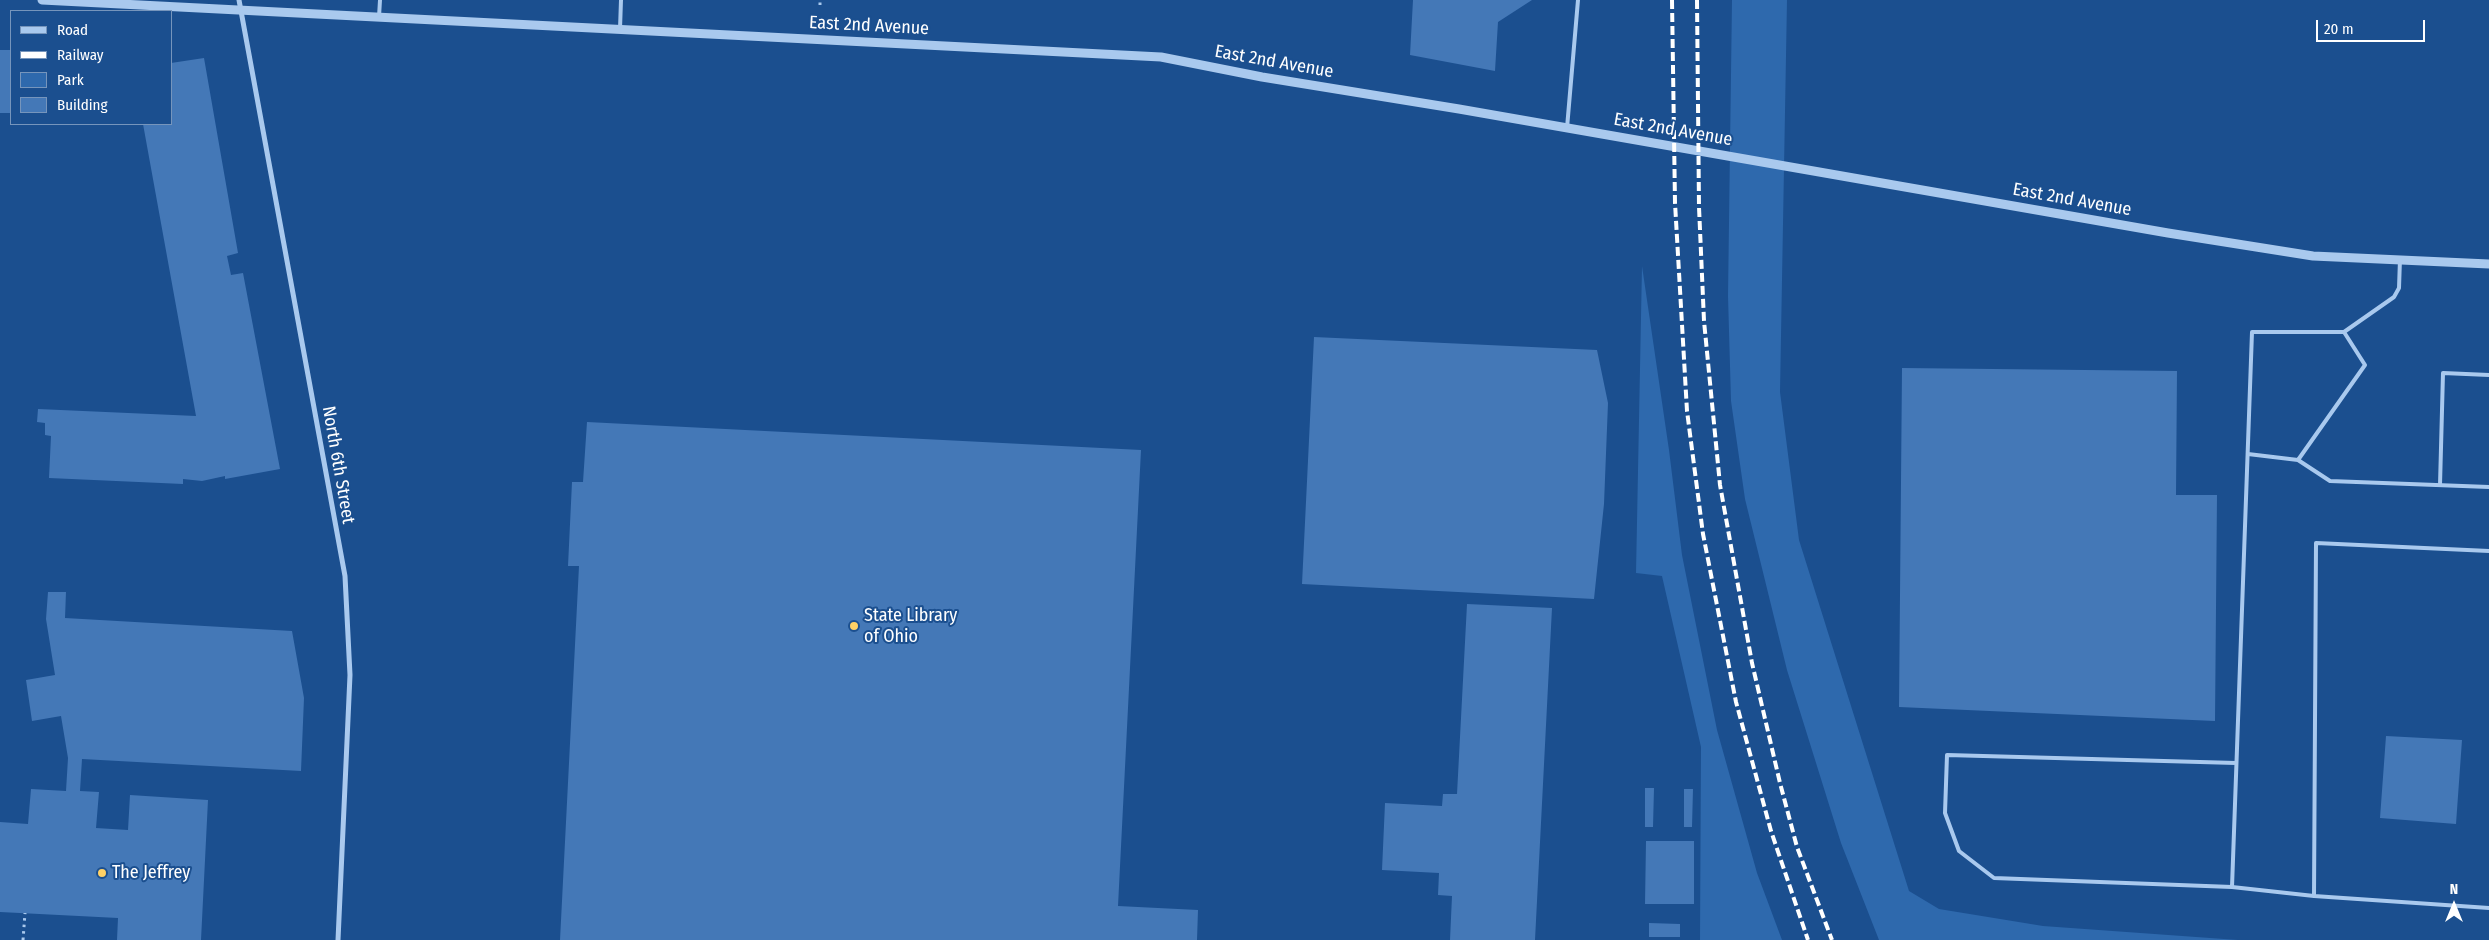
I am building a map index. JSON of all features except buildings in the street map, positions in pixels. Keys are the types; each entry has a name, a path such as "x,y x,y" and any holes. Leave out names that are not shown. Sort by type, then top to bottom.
{"street":[{"name":"East 2nd Avenue","path":"42,0 1161,57 1262,77 1567,128 2168,234 2313,256 2489,264"},
{"name":"North 6th Street","path":"239,0 344,576 350,675 338,940"}],"lane":[{"path":"379,17 380,0"},
{"path":"620,29 621,0"},
{"path":"1567,128 1578,0"},
{"path":"2232,887 2252,332 2344,332 2394,297 2399,288 2400,259"},
{"path":"2298,460 2365,365 2344,332"},
{"path":"2440,486 2443,373 2489,375"},
{"path":"2248,454 2298,460 2330,481 2489,487"},
{"path":"2314,896 2316,543 2489,551"},
{"path":"2236,763 1947,755 1945,813 1960,851 1994,878 2232,887 2314,896 2489,908"}],"path":[{"path":"820,0 820,5"},
{"path":"24,940 25,914"}],"green space":[{"path":"1732,0 1787,0 1780,392 1799,540 1909,891 1939,909 2043,926 2238,940 1879,940 1841,843 1787,670 1745,499 1731,401 1728,296"},
{"path":"1642,266 1669,450 1682,555 1717,730 1757,873 1782,940 1700,940 1701,747 1662,576 1636,573"}],"railway":[{"path":"1672,0 1675,203 1687,411 1703,534 1736,702 1771,831 1808,940"},
{"path":"1697,0 1699,207 1704,321 1720,485 1752,663 1780,783 1797,847 1832,940"}],"place":[{"name":"State Library of Ohio","path":"854,626"},
{"name":"The Jeffrey","path":"102,873"}]}
